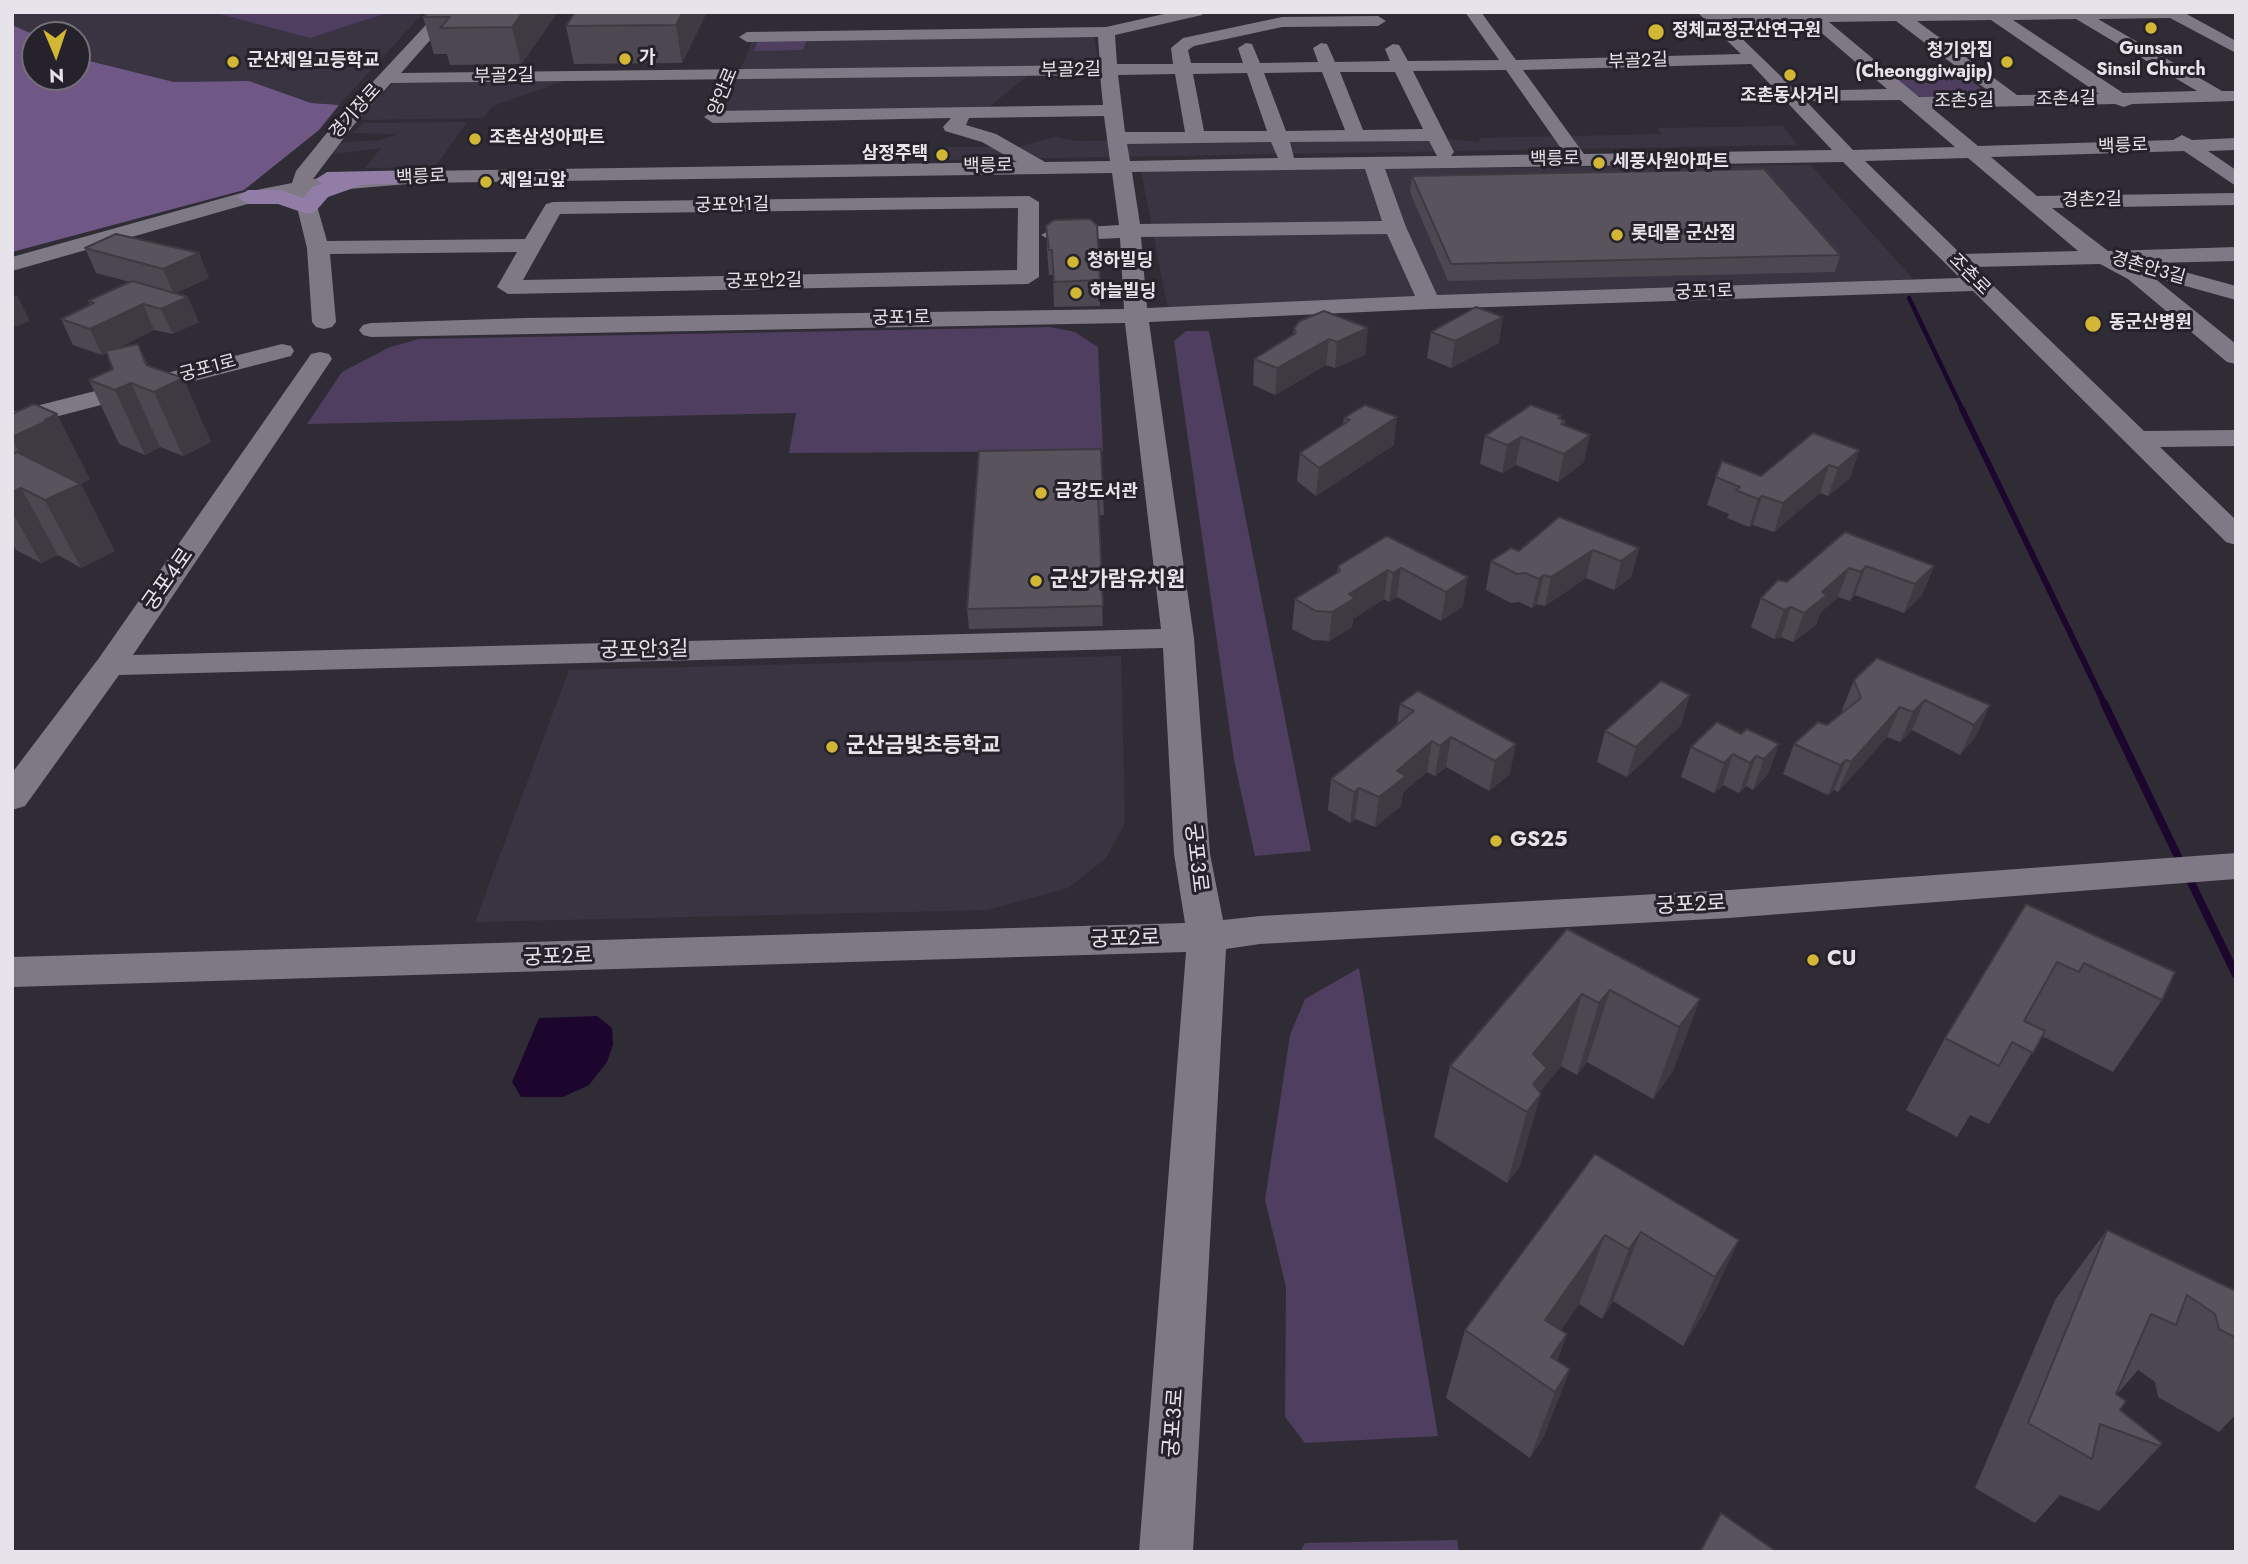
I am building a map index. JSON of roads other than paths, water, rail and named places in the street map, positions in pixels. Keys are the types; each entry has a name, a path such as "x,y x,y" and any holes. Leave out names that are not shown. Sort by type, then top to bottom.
{"main road":[{"path":"248,197 293,199 311,174 327,179 420,177"},
{"path":"248,197 307,182 320,191 353,182"}],"street":[{"name":"경기장로","path":"307,182 387,78 447,12"},
{"name":"양안로","path":"756,12 716,111 884,86"},
{"path":"1473,12 1578,159"},
{"path":"1709,15 2171,12 2236,48"},
{"path":"747,37 1106,32 1191,13 1244,43 1289,163"},
{"name":"조촌4길","path":"1992,13 2142,114"},
{"path":"2077,13 2227,96"},
{"path":"1896,14 2013,101"},
{"name":"조촌로","path":"1709,15 1794,96 1848,156 2236,536"},
{"name":"조촌5길","path":"1810,15 1975,152"},
{"path":"1196,137 1179,48 1189,42 1282,22 1376,16 1449,162"},
{"path":"1006,17 1022,23 1032,32"},
{"path":"1306,21 1331,67 1356,135"},
{"name":"궁포3로","path":"1106,32 1108,70 1130,231 1136,316 1178,638 1192,854 1207,937 1166,1552"},
{"path":"884,86 961,45 967,34"},
{"path":"872,152 895,35"},
{"name":"부골2길","path":"387,78 730,75 884,86 1108,70 1513,65 1756,58"},
{"path":"884,86 949,92 980,106 952,127 989,138 1040,167"},
{"path":"884,86 969,113 1113,110"},
{"path":"1794,96 1910,99"},
{"name":"조촌4길","path":"2013,101 2227,96"},
{"name":"조촌5길","path":"1910,99 2013,101"},
{"path":"2164,130 2236,180"},
{"path":"1117,138 1435,135"},
{"name":"백릉로","path":"353,182 872,152 1040,167 1121,167 1848,156 2236,144"},
{"path":"1975,152 2035,202"},
{"path":"1373,162 1395,227 1429,302"},
{"path":"307,182 318,248 324,322"},
{"path":"12,264 248,197"},
{"name":"경촌2길","path":"2035,202 2236,199"},
{"name":"궁포안1길","path":"531,245 553,208 1029,202 1028,237"},
{"name":"경촌2길","path":"2035,202 2088,249 2102,255"},
{"path":"1028,237 1130,231 1395,227"},
{"name":"궁포안2길","path":"531,245 508,287 1028,276 1028,237"},
{"path":"318,248 531,245"},
{"path":"1955,261 2102,255 2236,254"},
{"name":"경촌안3길","path":"2102,255 2236,293"},
{"name":"경촌안3길","path":"2102,255 2136,274 2236,358"},
{"path":"759,321 771,282"},
{"name":"궁포1로","path":"349,348 759,321 1136,316 1429,302 1978,284"},
{"path":"349,321 367,326 349,348 296,358 282,351 281,346 290,334 324,322 349,321"},
{"name":"궁포4로","path":"12,798 349,348"},
{"name":"궁포1로","path":"12,420 282,351"},
{"path":"2136,439 2236,438"},
{"name":"궁포안3길","path":"110,665 1178,638"},
{"name":"궁포2로","path":"12,972 1207,937 1260,930 2009,885 2236,866"}],"waterway":[{"path":"1909,298 1963,411"},
{"path":"1962,409 2105,705"},
{"path":"2104,703 2182,865"},
{"path":"2188,876 2236,975"}],"place":[{"name":"Gunsan Sinsil Church","path":"2151,28"},
{"name":"정체교정군산연구원","path":"1656,32"},
{"name":"가","path":"625,59"},
{"name":"군산제일고등학교","path":"233,62"},
{"name":"청기와집 (Cheonggiwajip)","path":"2007,62"},
{"name":"조촌동사거리","path":"1790,75"},
{"name":"조촌삼성아파트","path":"475,139"},
{"name":"삼정주택","path":"942,155"},
{"name":"세풍사원아파트","path":"1599,163"},
{"name":"제일고앞","path":"486,182"},
{"name":"롯데몰 군산점","path":"1617,235"},
{"name":"청하빌딩","path":"1073,262"},
{"name":"하늘빌딩","path":"1076,293"},
{"name":"동군산병원","path":"2093,324"},
{"name":"금강도서관","path":"1041,493"},
{"name":"군산가람유치원","path":"1036,581"},
{"name":"군산금빛초등학교","path":"832,747"},
{"name":"GS25","path":"1496,841"},
{"name":"CU","path":"1813,960"}]}
